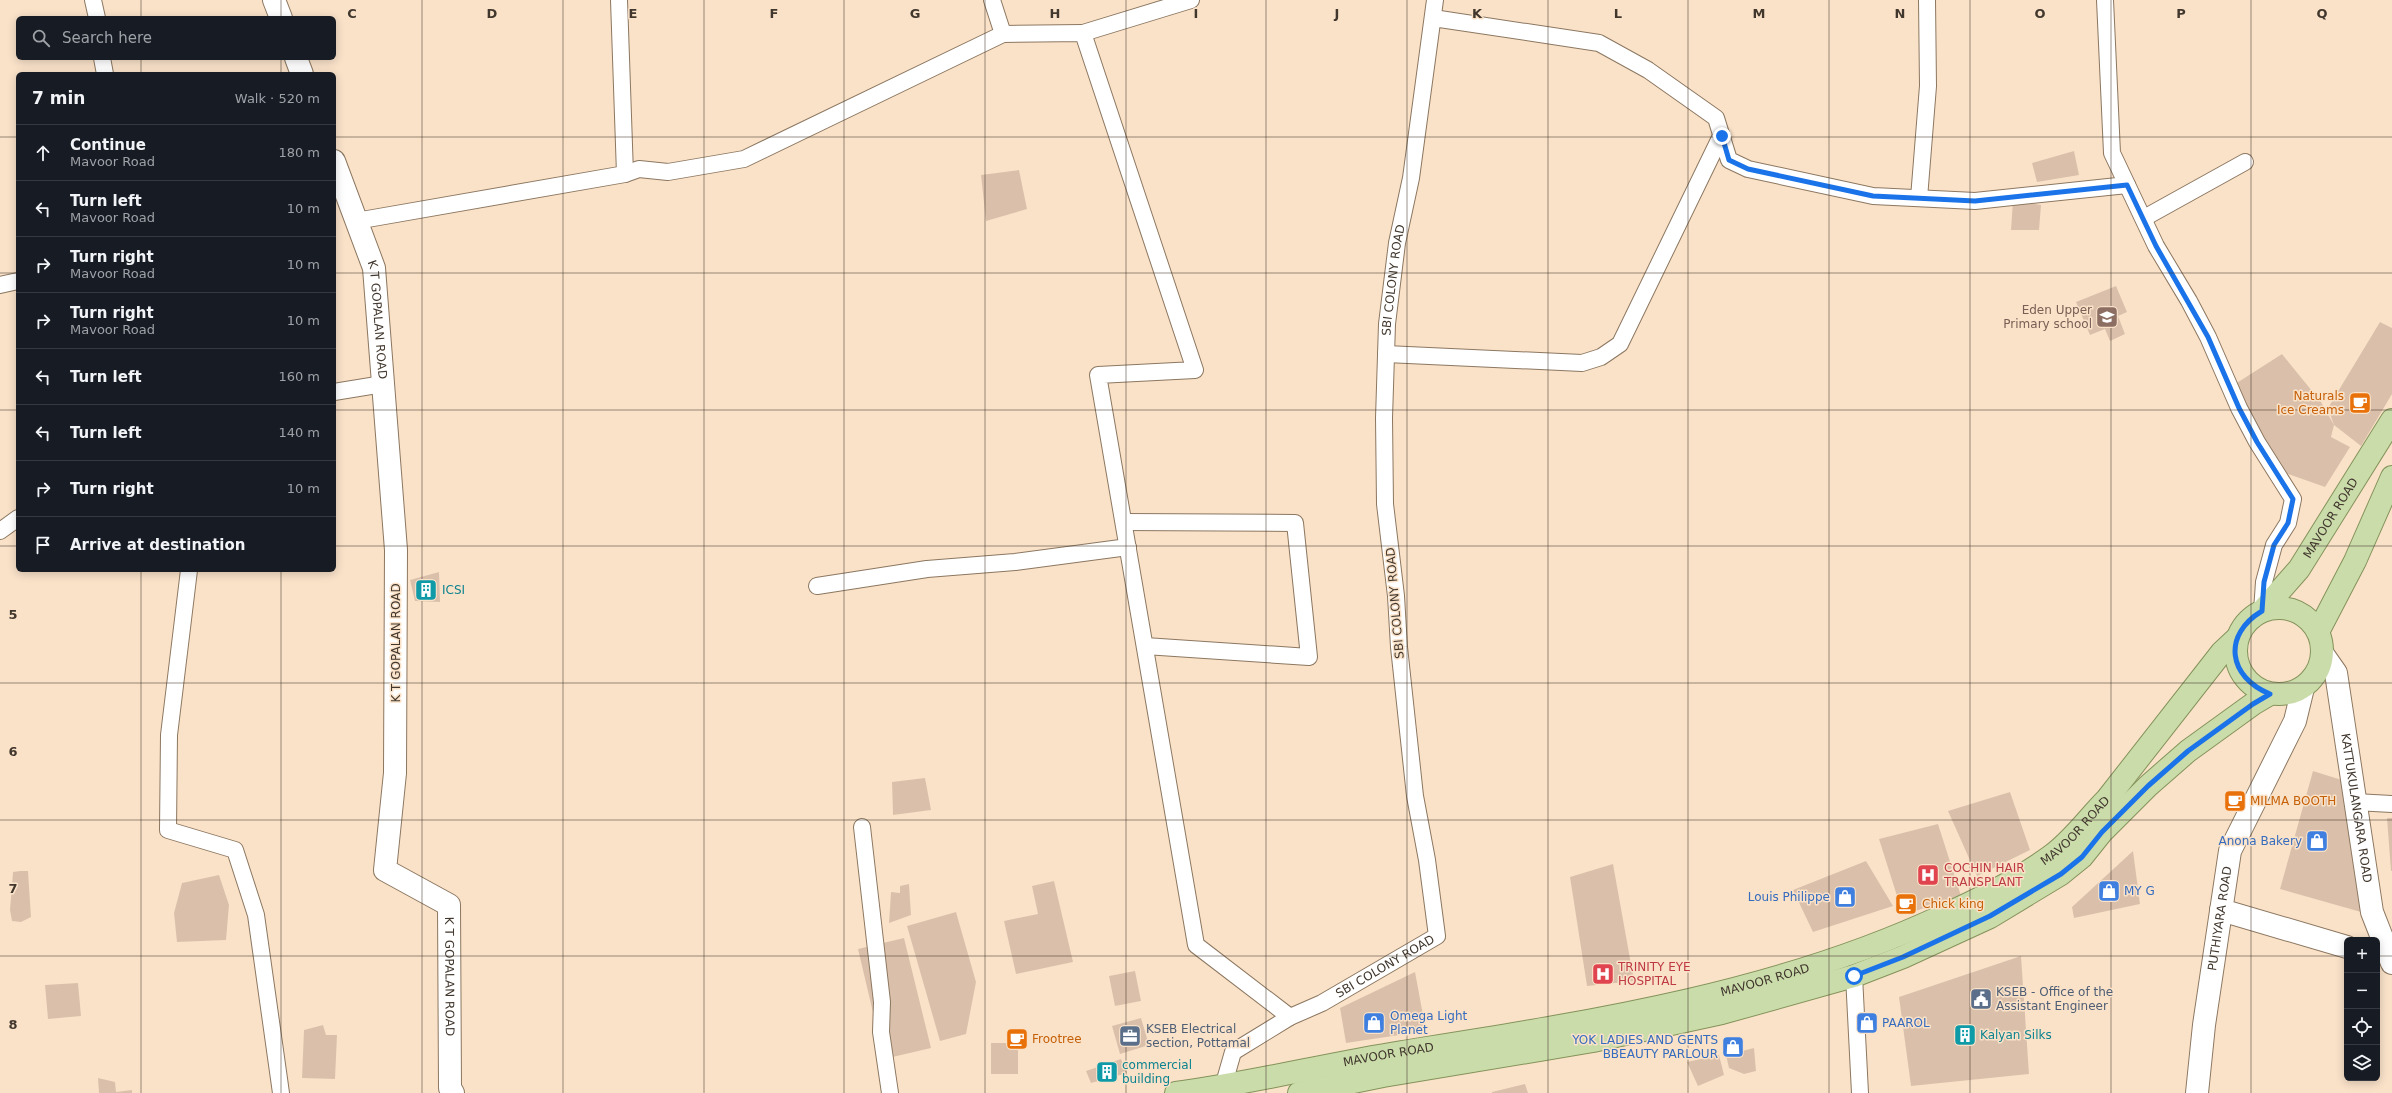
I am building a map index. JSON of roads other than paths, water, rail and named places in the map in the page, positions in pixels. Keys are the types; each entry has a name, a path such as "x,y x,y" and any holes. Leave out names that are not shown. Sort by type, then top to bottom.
{"main road":[{"name":"MAVOOR ROAD","path":"2303,688 2287,694 2270,694 2254,688 2242,676 2235,658 2237,638 2243,625 2262,611 2299,570 2392,420"},
{"path":"2303,688 2318,670 2322,653 2318,632 2355,560 2385,510 2392,477"},
{"name":"MAVOOR ROAD","path":"2262,611 2277,608 2293,610 2309,620 2318,632"},
{"name":"MAVOOR ROAD","path":"1176,1093 1227,1090 1380,1056 1590,1020 1711,994 1774,978 1897,937 1982,898 2050,856 2069,842 2089,817 2107,799 2222,652 2237,638"},
{"name":"MAVOOR ROAD","path":"1299,1093 1665,1026 1722,1013 1854,976 1903,957 1990,916 2061,874 2082,857 2102,832 2148,786 2188,751 2253,704 2270,694"}],"street":[{"path":"93,0 97,16"},
{"path":"274,0 280,16"},
{"path":"619,0 625,174"},
{"path":"992,0 1003,34"},
{"path":"356,221 625,174 639,169 668,172 744,159 1003,34 1083,33 1191,0"},
{"name":"SBI COLONY ROAD","path":"1227,1090 1233,1052 1290,1017 1328,999 1437,936 1428,860 1415,796 1399,647 1396,596 1385,504 1387,324 1397,243 1411,178 1435,0"},
{"path":"1919,198 1928,86 1928,0"},
{"path":"2105,0 2112,153 2156,246 2208,337 2239,408 2257,442 2293,499 2288,523 2274,545 2264,582 2262,611"},
{"path":"1433,18 1599,43 1648,70 1716,118 1729,160 1748,169 1873,196 1975,201 2127,185"},
{"path":"1083,33 1195,370 1098,375 1196,945 1290,1017"},
{"path":"102,60 104,72"},
{"path":"297,60 301,72"},
{"path":"1386,354 1582,363 1601,358 1620,344 1722,136"},
{"path":"2144,218 2245,162"},
{"name":"K T GOPALAN ROAD","path":"336,173 341,202 356,221 374,268 396,550 395,773 385,870 449,905 450,1088 453,1093"},
{"path":"0,285 16,281"},
{"path":"336,392 383,384"},
{"path":"0,531 16,519"},
{"path":"1124,522 1295,522 1309,657 1145,646"},
{"path":"817,586 927,569 1015,562 1128,547"},
{"path":"189,572 169,735 168,830 235,850 256,915 281,1093"},
{"name":"KATTUKULANGARA ROAD","path":"2322,653 2336,673 2372,912 2386,960"},
{"name":"PUTHIYARA ROAD","path":"2197,1093 2230,851 2295,721 2303,688"},
{"path":"2355,802 2392,804"},
{"path":"862,827 882,1002 881,1032 890,1093"},
{"path":"2221,910 2344,946"},
{"path":"1854,976 1860,1093"}],"place":[{"name":"Eden Upper Primary school","path":"2107,317"},
{"name":"Naturals Ice Creams","path":"2360,403"},
{"name":"ICSI","path":"426,590"},
{"name":"MILMA BOOTH","path":"2235,801"},
{"name":"Anona Bakery","path":"2317,841"},
{"name":"COCHIN HAIR TRANSPLANT","path":"1928,875"},
{"name":"MY G","path":"2109,891"},
{"name":"Louis Philippe","path":"1845,897"},
{"name":"Chick king","path":"1906,904"},
{"name":"TRINITY EYE HOSPITAL","path":"1603,974"},
{"name":"KSEB - Office of the Assistant Engineer","path":"1981,999"},
{"name":"Omega Light Planet","path":"1374,1023"},
{"name":"PAAROL","path":"1867,1023"},
{"name":"Kalyan Silks","path":"1965,1035"},
{"name":"KSEB Electrical section, Pottamal","path":"1130,1036"},
{"name":"Frootree","path":"1017,1039"},
{"name":"YOK LADIES AND GENTS BBEAUTY PARLOUR","path":"1733,1047"},
{"name":"commercial building","path":"1107,1072"}]}
